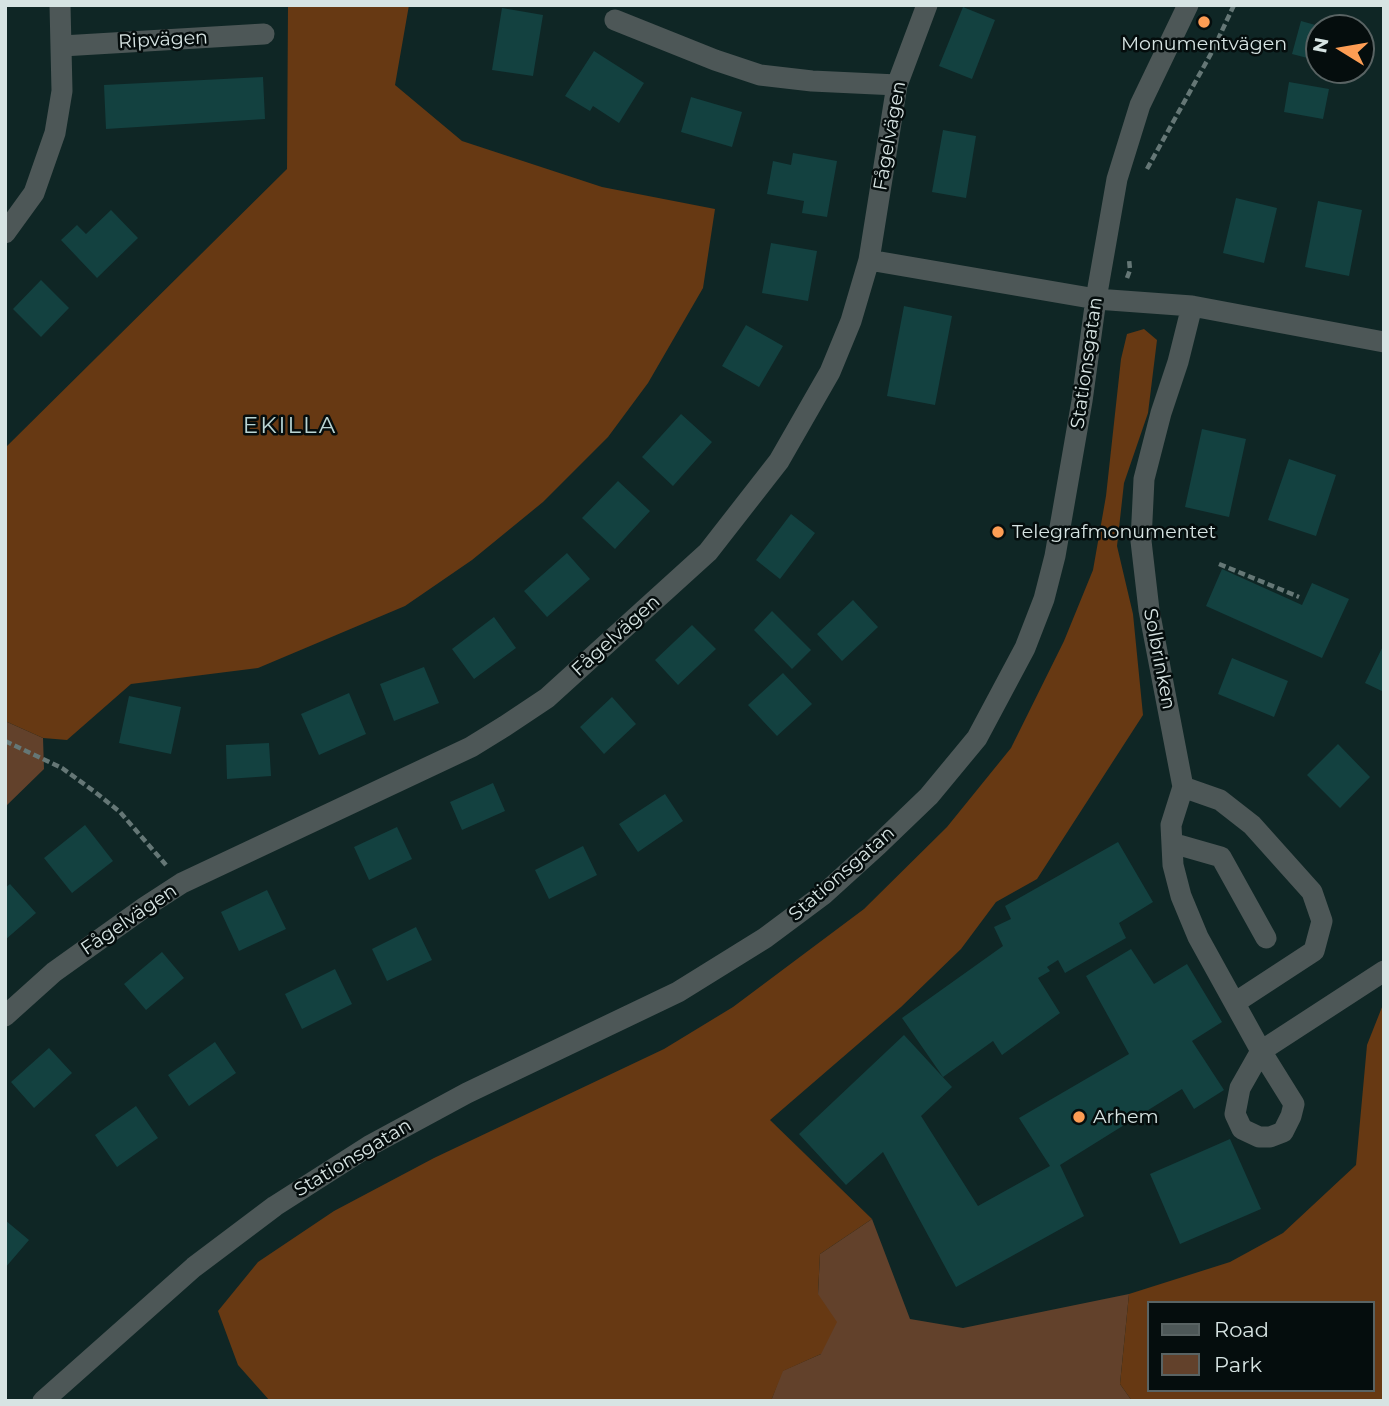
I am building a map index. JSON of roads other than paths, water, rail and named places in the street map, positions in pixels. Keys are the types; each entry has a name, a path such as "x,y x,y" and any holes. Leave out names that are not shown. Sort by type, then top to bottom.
{"street":[{"path":"5,233 34,193 55,133 62,91 60,5"},
{"name":"Fågelvägen","path":"5,1016 54,972 145,906 182,883 471,747 506,726 547,698 708,552 779,461 830,372 851,321 869,260 897,85 927,5"},
{"name":"Stationsgatan","path":"43,1401 194,1267 275,1206 369,1146 467,1093 678,992 754,945 824,894 929,796 977,738 1025,648 1044,598 1055,556 1117,179 1140,105 1188,5"},
{"path":"614,19 715,60 760,75 812,81 897,85"},
{"name":"Ripvägen","path":"62,46 264,34"},
{"path":"869,260 1096,299 1192,306 1384,342"},
{"name":"Solbrinken","path":"1192,306 1144,479 1141,541 1149,610 1183,787 1171,825 1173,865 1181,896 1198,937 1261,1051 1384,971"},
{"path":"1183,787 1220,800 1252,825 1312,892 1322,921 1314,951 1236,1002"},
{"path":"1172,843 1221,857 1266,938"}],"place":[{"name":"Monumentvägen","path":"1204,22"},
{"name":"Telegrafmonumentet","path":"998,532"},
{"name":"Arhem","path":"1079,1117"}],"district":[{"name":"EKILLA","path":"290,426"}]}
